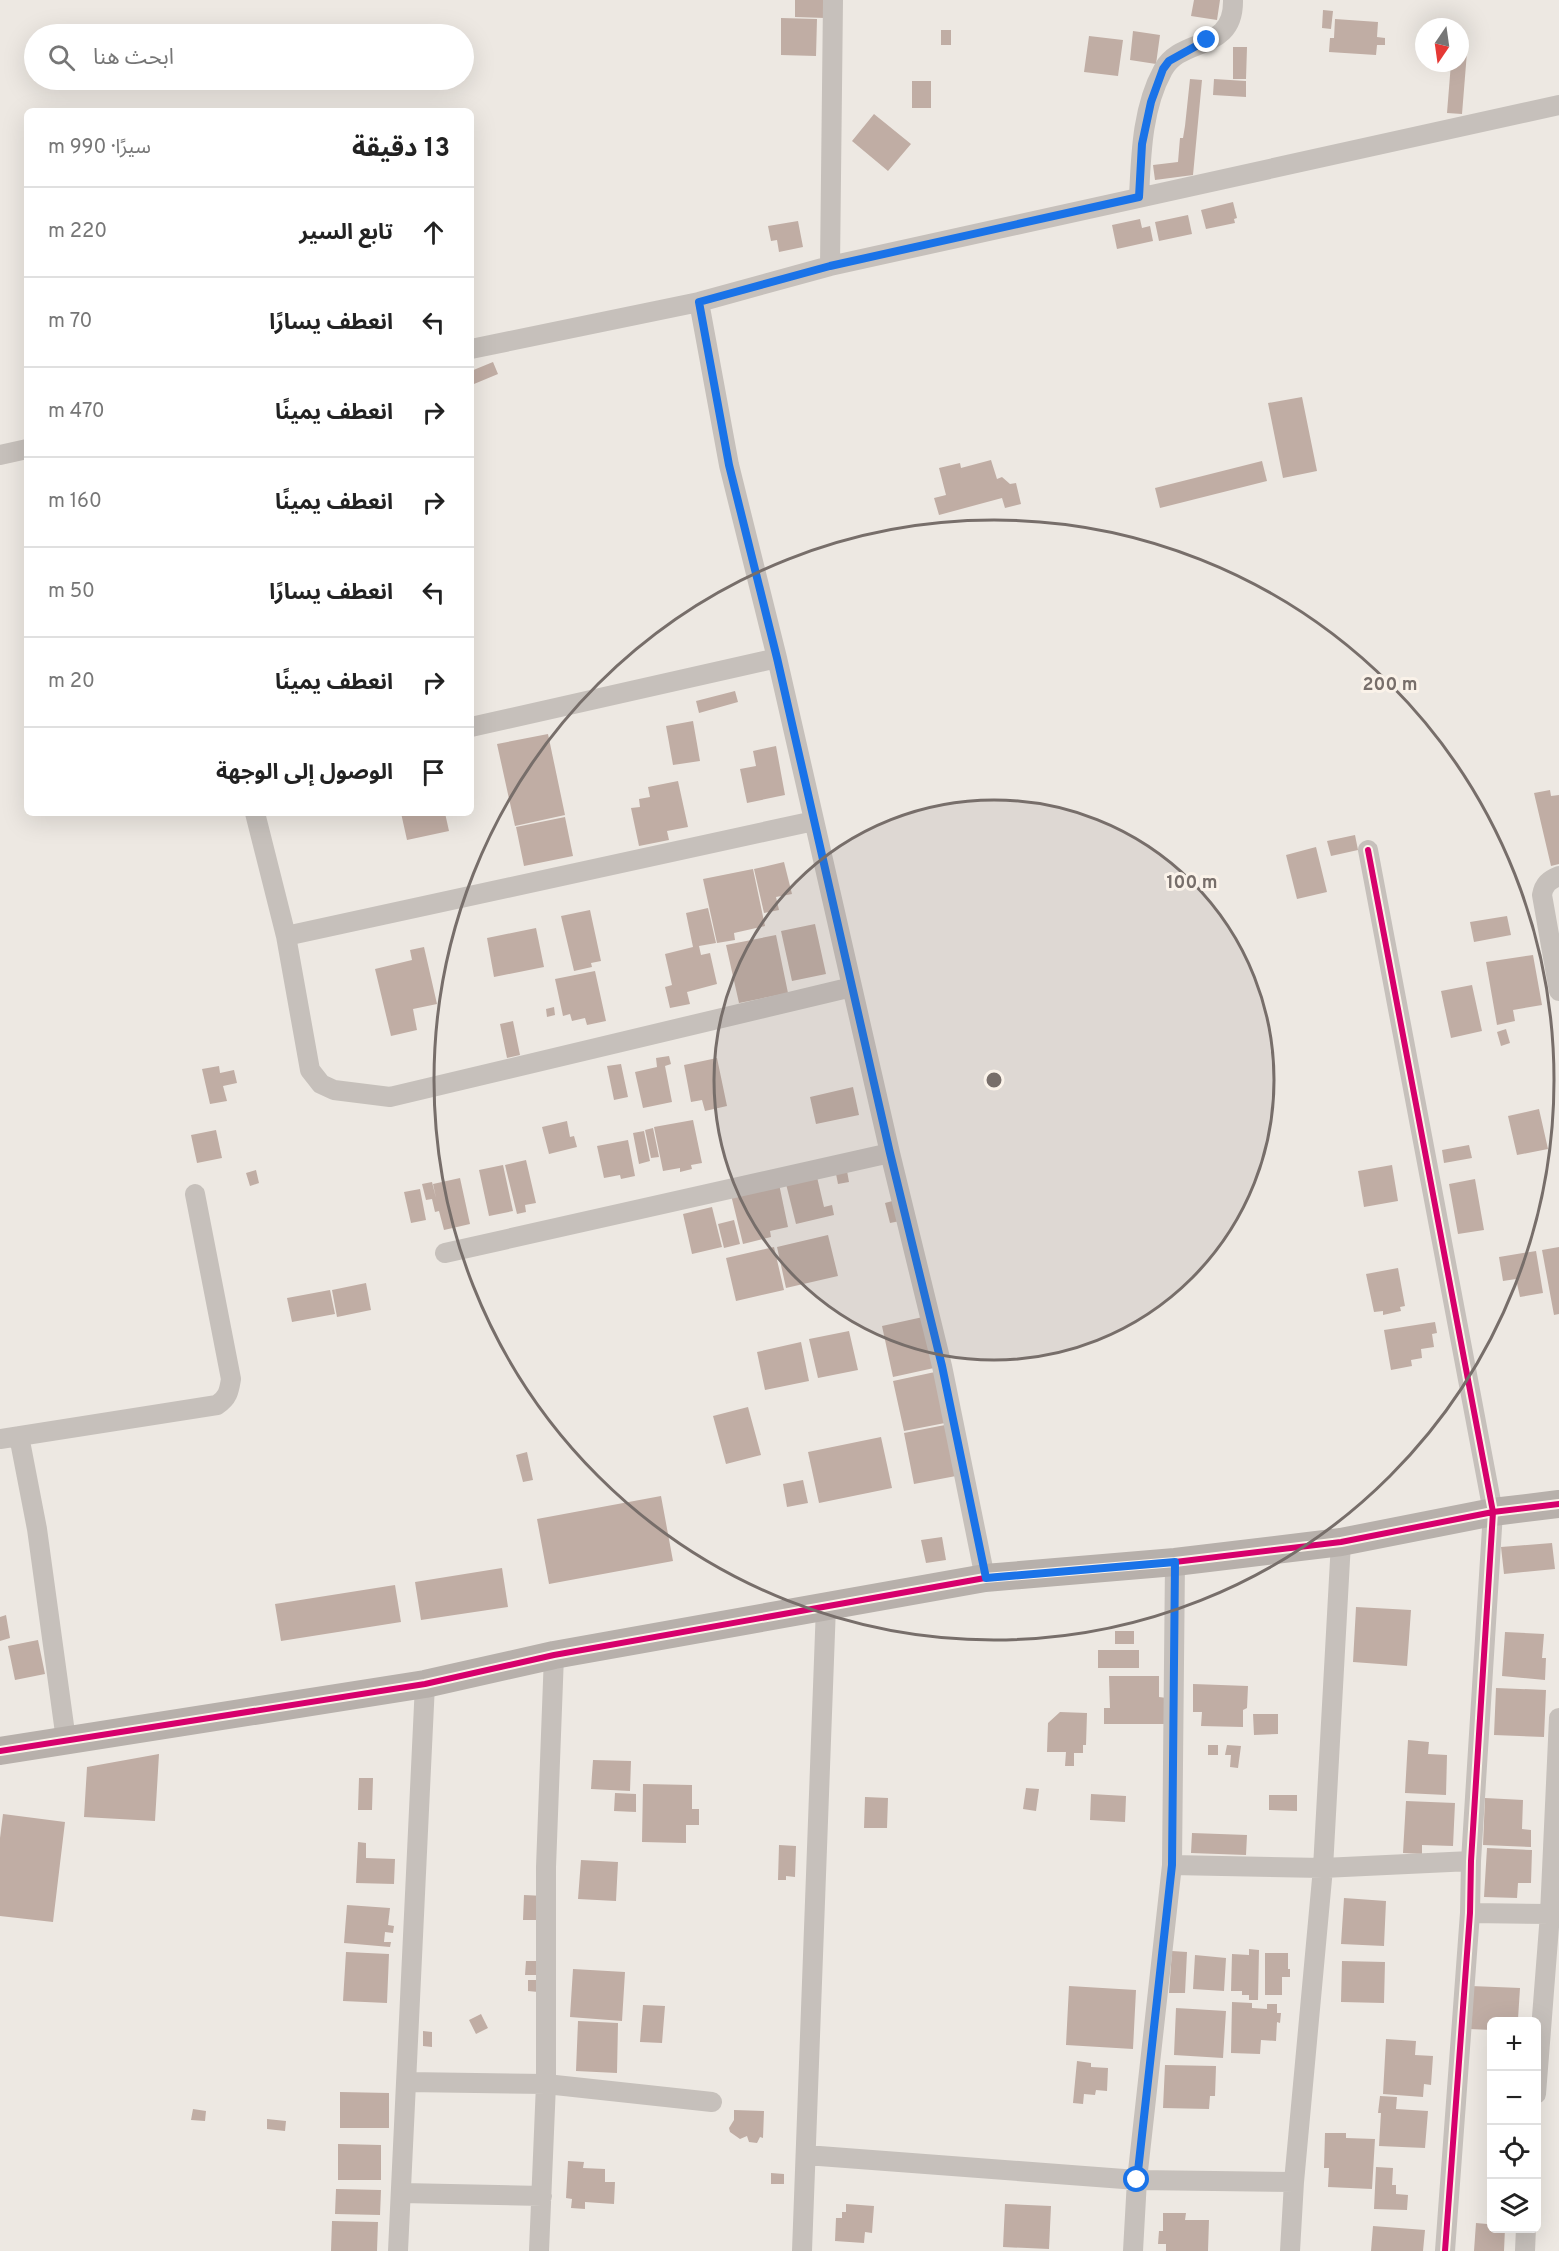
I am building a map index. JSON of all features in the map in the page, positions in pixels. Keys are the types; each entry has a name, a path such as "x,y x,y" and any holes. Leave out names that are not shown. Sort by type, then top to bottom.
{"street":[{"path":"830,266 833,0"},
{"path":"1139,197 1142,144 1151,102 1163,69 1169,61 1220,34 1230,24 1233,0"},
{"path":"474,349 699,302 830,266 1559,105"},
{"path":"699,302 729,465 777,658 890,1153 942,1366 986,1578"},
{"path":"0,454 24,450"},
{"path":"474,726 777,658"},
{"path":"256,816 286,936 310,1070 321,1084 334,1090 390,1097 852,987"},
{"path":"286,936 814,821"},
{"path":"1368,850 1492,1512 1470,1862 1470,1912 1445,2251"},
{"path":"1559,876 1550,879 1544,886 1542,895 1559,991"},
{"path":"445,1253 890,1153"},
{"path":"66,1740 37,1529 10,1438 217,1405 225,1400 231,1379 195,1194"},
{"path":"0,1751 425,1684 554,1655 986,1578 1175,1562 1341,1542 1492,1512 1559,1504"},
{"path":"1290,2251 1294,2182 1323,1868 1341,1542"},
{"path":"1133,2251 1137,2180 1172,1865 1175,1562"},
{"path":"802,2251 826,1606"},
{"path":"539,2251 546,2084 546,1867 554,1655"},
{"path":"398,2251 425,1684"},
{"path":"1538,2071 1550,1914 1559,1718"},
{"path":"1172,1865 1323,1868 1470,1862"},
{"path":"1470,1912 1550,1914"},
{"path":"406,2082 546,2084 712,2102"},
{"path":"806,2155 1137,2180 1294,2182"},
{"path":"402,2193 542,2196"},
{"path":"1525,2251 1526,2233"}],"building":[{"path":"795,0 826,0 825,18 795,17"},
{"path":"1194,0 1220,0 1217,20 1191,16"},
{"path":"1323,10 1333,11 1331,29 1322,28"},
{"path":"781,18 817,19 816,56 781,55"},
{"path":"1335,19 1378,22 1377,37 1385,38 1385,45 1377,45 1376,55 1329,52 1330,38 1334,38"},
{"path":"941,30 951,30 951,45 941,45"},
{"path":"1133,31 1160,35 1156,64 1130,60"},
{"path":"1089,36 1123,40 1118,76 1084,72"},
{"path":"1233,47 1247,47 1246,79 1233,79"},
{"path":"1450,72 1465,72 1462,114 1447,113"},
{"path":"1190,79 1202,80 1193,175 1155,180 1153,165 1178,162"},
{"path":"1214,79 1246,81 1246,97 1213,95"},
{"path":"912,81 931,81 931,108 912,108"},
{"path":"874,114 911,144 888,171 852,141"},
{"path":"1233,202 1237,218 1234,219 1235,223 1206,229 1201,210"},
{"path":"1188,215 1192,234 1159,241 1155,222"},
{"path":"1140,219 1142,228 1150,226 1153,241 1117,249 1112,225"},
{"path":"798,221 803,247 779,252 777,240 771,241 768,226"},
{"path":"493,362 498,374 474,384 474,370"},
{"path":"1302,397 1317,471 1283,478 1268,403"},
{"path":"991,460 997,479 1002,477 1010,484 1016,483 1021,504 1005,508 1002,498 939,515 934,498 946,495 939,468 960,463 961,468"},
{"path":"1262,461 1267,481 1160,508 1155,488"},
{"path":"735,691 738,702 699,713 696,701"},
{"path":"693,721 700,761 673,765 666,726"},
{"path":"548,734 565,815 515,826 497,744"},
{"path":"776,746 785,795 747,803 740,769 756,766 753,751"},
{"path":"678,781 688,827 667,831 669,840 639,846 631,808 640,807 639,799 650,797 648,787"},
{"path":"1550,790 1551,796 1559,795 1559,864 1551,866 1534,793"},
{"path":"402,816 446,816 449,831 407,840"},
{"path":"565,817 573,856 524,866 516,827"},
{"path":"1355,835 1358,850 1331,856 1327,841"},
{"path":"1316,847 1327,892 1297,899 1286,855"},
{"path":"784,862 792,894 776,897 779,910 764,913 754,869"},
{"path":"753,869 765,926 734,933 735,940 717,943 703,879"},
{"path":"708,908 716,943 699,946 701,955 710,953 717,984 687,992 690,1004 670,1008 665,987 672,985 665,954 693,947 686,913"},
{"path":"590,910 601,961 591,963 592,967 574,971 561,916"},
{"path":"1507,916 1511,935 1474,942 1470,922"},
{"path":"815,924 826,974 792,981 781,931"},
{"path":"536,928 544,967 494,977 487,938"},
{"path":"776,935 788,993 739,1003 726,945"},
{"path":"424,947 437,1004 413,1009 417,1030 391,1036 375,969 412,960 410,950"},
{"path":"1533,955 1542,1005 1513,1010 1515,1021 1497,1025 1486,962"},
{"path":"595,971 606,1021 587,1025 585,1018 572,1021 570,1014 563,1016 555,979"},
{"path":"1472,985 1482,1031 1451,1038 1441,991"},
{"path":"554,1007 555,1015 547,1017 546,1009"},
{"path":"513,1021 520,1055 507,1058 500,1024"},
{"path":"1506,1029 1510,1043 1501,1046 1497,1032"},
{"path":"669,1056 671,1064 665,1066 672,1102 643,1108 635,1072 657,1067 656,1058"},
{"path":"717,1058 727,1106 705,1111 702,1100 691,1102 684,1065"},
{"path":"621,1064 628,1097 614,1100 607,1066"},
{"path":"219,1066 220,1073 234,1070 237,1083 223,1086 227,1101 210,1104 202,1069"},
{"path":"853,1087 859,1115 816,1124 810,1097"},
{"path":"1539,1109 1548,1149 1517,1155 1508,1116"},
{"path":"693,1120 702,1163 691,1165 692,1169 680,1172 680,1168 663,1171 654,1127"},
{"path":"567,1121 570,1137 574,1136 577,1147 549,1154 542,1127"},
{"path":"653,1128 659,1157 651,1158 645,1130"},
{"path":"216,1130 222,1158 197,1163 191,1135"},
{"path":"644,1131 650,1161 639,1164 633,1133"},
{"path":"628,1140 635,1176 621,1179 620,1175 604,1178 597,1146"},
{"path":"1469,1145 1472,1158 1444,1163 1442,1150"},
{"path":"526,1160 536,1203 525,1205 526,1212 517,1214 505,1165"},
{"path":"503,1165 513,1211 489,1216 479,1170"},
{"path":"1392,1165 1398,1201 1364,1207 1358,1171"},
{"path":"256,1170 259,1183 250,1186 246,1173"},
{"path":"847,1171 849,1182 838,1184 836,1174"},
{"path":"817,1177 824,1207 832,1205 834,1215 796,1224 786,1184"},
{"path":"460,1178 470,1224 444,1230 439,1211 435,1212 432,1199 426,1200 422,1184 432,1182 436,1198 433,1184"},
{"path":"1475,1179 1484,1230 1458,1234 1449,1184"},
{"path":"779,1184 788,1227 770,1231 771,1237 743,1244 731,1195"},
{"path":"420,1189 426,1220 411,1223 404,1192"},
{"path":"900,1199 905,1220 890,1223 885,1203"},
{"path":"712,1207 722,1247 692,1254 683,1214"},
{"path":"734,1220 740,1244 724,1248 718,1224"},
{"path":"828,1235 838,1276 786,1288 777,1247"},
{"path":"774,1247 784,1290 736,1301 726,1258"},
{"path":"1559,1247 1559,1314 1554,1315 1542,1250"},
{"path":"1536,1251 1543,1293 1520,1297 1516,1279 1503,1281 1499,1257"},
{"path":"1398,1268 1405,1306 1400,1307 1401,1311 1383,1315 1383,1311 1374,1312 1366,1274"},
{"path":"366,1283 371,1310 337,1317 332,1290"},
{"path":"330,1290 335,1314 292,1322 287,1298"},
{"path":"923,1317 934,1368 893,1377 882,1326"},
{"path":"1435,1322 1437,1333 1432,1334 1434,1347 1421,1349 1422,1358 1411,1360 1412,1366 1391,1370 1384,1330"},
{"path":"849,1331 858,1370 818,1378 809,1339"},
{"path":"801,1342 809,1381 765,1390 757,1352"},
{"path":"935,1372 945,1423 904,1431 893,1381"},
{"path":"748,1407 761,1455 726,1464 713,1416"},
{"path":"945,1425 956,1476 914,1484 904,1433"},
{"path":"881,1437 892,1488 819,1503 808,1452"},
{"path":"527,1452 533,1480 523,1482 516,1455"},
{"path":"803,1480 808,1503 787,1507 783,1484"},
{"path":"661,1496 673,1561 549,1584 537,1519"},
{"path":"942,1537 946,1560 926,1563 921,1540"},
{"path":"1552,1543 1555,1569 1504,1574 1501,1547"},
{"path":"502,1568 508,1607 421,1620 415,1582"},
{"path":"395,1585 401,1622 281,1641 275,1604"},
{"path":"1356,1607 1411,1610 1407,1666 1353,1662"},
{"path":"6,1615 10,1638 0,1641 0,1617"},
{"path":"1115,1631 1134,1631 1134,1644 1115,1644"},
{"path":"1505,1632 1544,1634 1542,1658 1546,1658 1545,1680 1502,1676"},
{"path":"38,1640 45,1674 15,1680 8,1646"},
{"path":"1098,1650 1139,1650 1139,1668 1098,1668"},
{"path":"1109,1676 1159,1676 1159,1697 1167,1698 1167,1724 1104,1724 1104,1708 1110,1708"},
{"path":"1193,1684 1248,1686 1247,1708 1243,1710 1243,1727 1201,1726 1202,1712 1193,1712"},
{"path":"1496,1688 1546,1690 1544,1737 1494,1735"},
{"path":"1060,1712 1087,1713 1086,1745 1083,1745 1083,1753 1074,1753 1074,1766 1065,1766 1066,1752 1047,1752 1048,1723"},
{"path":"1253,1714 1278,1714 1278,1734 1254,1735"},
{"path":"1408,1740 1429,1742 1428,1754 1447,1755 1446,1795 1405,1793"},
{"path":"1208,1745 1218,1745 1218,1755 1208,1755"},
{"path":"1227,1745 1241,1746 1238,1768 1230,1767 1231,1755 1225,1755"},
{"path":"159,1754 155,1821 84,1817 87,1767"},
{"path":"593,1760 631,1761 630,1791 591,1789"},
{"path":"359,1778 373,1778 372,1810 358,1810"},
{"path":"643,1784 692,1785 692,1809 699,1809 699,1825 686,1825 686,1843 642,1842"},
{"path":"1026,1788 1039,1789 1036,1811 1023,1809"},
{"path":"615,1793 636,1794 636,1812 614,1811"},
{"path":"1091,1794 1126,1796 1125,1822 1090,1820"},
{"path":"1269,1795 1297,1795 1297,1811 1269,1810"},
{"path":"865,1797 888,1798 887,1828 864,1828"},
{"path":"1485,1798 1523,1800 1522,1829 1531,1830 1531,1847 1483,1845"},
{"path":"1406,1801 1455,1803 1453,1846 1422,1845 1422,1854 1403,1853"},
{"path":"3,1814 65,1822 53,1922 0,1916 0,1838"},
{"path":"1192,1833 1247,1835 1246,1855 1191,1853"},
{"path":"358,1842 366,1843 366,1858 395,1859 394,1884 356,1883"},
{"path":"779,1845 796,1846 795,1877 786,1876 786,1880 778,1880"},
{"path":"1487,1848 1532,1850 1531,1883 1518,1883 1517,1898 1484,1897"},
{"path":"581,1860 618,1862 616,1901 578,1899"},
{"path":"524,1895 544,1896 543,1920 523,1920"},
{"path":"1344,1898 1386,1901 1384,1946 1341,1944"},
{"path":"347,1905 390,1908 388,1925 394,1926 393,1933 385,1932 384,1942 391,1942 390,1947 344,1943"},
{"path":"1249,1949 1259,1950 1258,2000 1249,2000 1249,1995 1242,1995 1242,1991 1231,1991 1232,1954 1249,1955"},
{"path":"1172,1951 1187,1952 1185,1993 1169,1993"},
{"path":"346,1952 389,1954 387,2003 343,2001"},
{"path":"1265,1953 1288,1953 1290,1977 1282,1977 1282,1995 1265,1995"},
{"path":"1195,1955 1226,1958 1224,1991 1193,1989"},
{"path":"526,1961 540,1961 540,1975 525,1975"},
{"path":"1342,1961 1385,1962 1384,2003 1341,2002"},
{"path":"573,1969 625,1972 622,2021 570,2017"},
{"path":"528,1980 538,1980 538,1992 528,1991"},
{"path":"1069,1986 1136,1990 1133,2049 1066,2045"},
{"path":"1471,1986 1520,1988 1518,2017 1487,2017 1487,2030 1469,2029"},
{"path":"1232,2002 1252,2003 1252,2008 1267,2009 1267,2004 1277,2004 1277,2013 1281,2013 1280,2023 1277,2022 1276,2041 1261,2040 1260,2054 1231,2053"},
{"path":"643,2005 665,2006 662,2043 640,2042"},
{"path":"1176,2008 1226,2011 1223,2058 1174,2055"},
{"path":"481,2014 488,2028 476,2034 469,2020"},
{"path":"578,2021 618,2023 617,2073 576,2071"},
{"path":"423,2031 432,2032 432,2047 423,2046"},
{"path":"1386,2039 1416,2041 1415,2055 1433,2056 1431,2085 1424,2084 1423,2097 1383,2094"},
{"path":"1077,2061 1091,2063 1091,2067 1108,2068 1107,2091 1096,2090 1095,2095 1084,2094 1083,2104 1073,2103"},
{"path":"1165,2065 1216,2066 1215,2096 1210,2096 1209,2109 1163,2108"},
{"path":"340,2092 389,2093 389,2128 340,2128"},
{"path":"1380,2096 1397,2097 1396,2109 1428,2111 1425,2148 1379,2146"},
{"path":"193,2109 206,2111 205,2121 191,2120"},
{"path":"734,2110 764,2111 763,2138 760,2137 757,2143 749,2142 747,2136 740,2139 730,2132"},
{"path":"267,2119 286,2121 285,2131 267,2129"},
{"path":"1325,2133 1346,2133 1346,2138 1375,2139 1372,2189 1328,2187 1329,2168 1324,2168"},
{"path":"338,2144 381,2145 381,2180 338,2180"},
{"path":"568,2161 584,2162 583,2168 605,2169 605,2182 615,2182 614,2204 585,2202 585,2209 571,2208 572,2199 566,2198"},
{"path":"1376,2167 1393,2168 1392,2185 1396,2185 1396,2194 1408,2195 1407,2210 1374,2209"},
{"path":"771,2173 784,2174 784,2184 771,2184"},
{"path":"336,2189 381,2190 380,2215 335,2214"},
{"path":"846,2204 874,2206 872,2233 865,2232 864,2243 835,2241 836,2218 842,2218 842,2212 846,2212"},
{"path":"1005,2204 1051,2206 1049,2249 1003,2247"},
{"path":"1163,2213 1186,2213 1185,2220 1209,2220 1208,2251 1166,2251 1166,2244 1158,2244 1159,2231 1163,2231"},
{"path":"332,2221 378,2222 377,2251 331,2251"},
{"path":"1476,2223 1487,2224 1487,2233 1505,2233 1504,2251 1474,2251"},
{"path":"1373,2226 1425,2230 1423,2251 1371,2251"}],"cycle path":[{"path":"1368,850 1493,1512 1471,1861 1470,1913 1445,2251"},
{"path":"0,1751 425,1684 554,1655 985,1578 1175,1562 1341,1542 1493,1512 1559,1504"}],"route":[{"path":"1137,2180 1172,1865 1175,1562 986,1578 942,1366 890,1153 777,658 729,465 699,302 830,266 1139,197 1142,144 1151,102 1163,69 1169,61 1207,40"}]}
